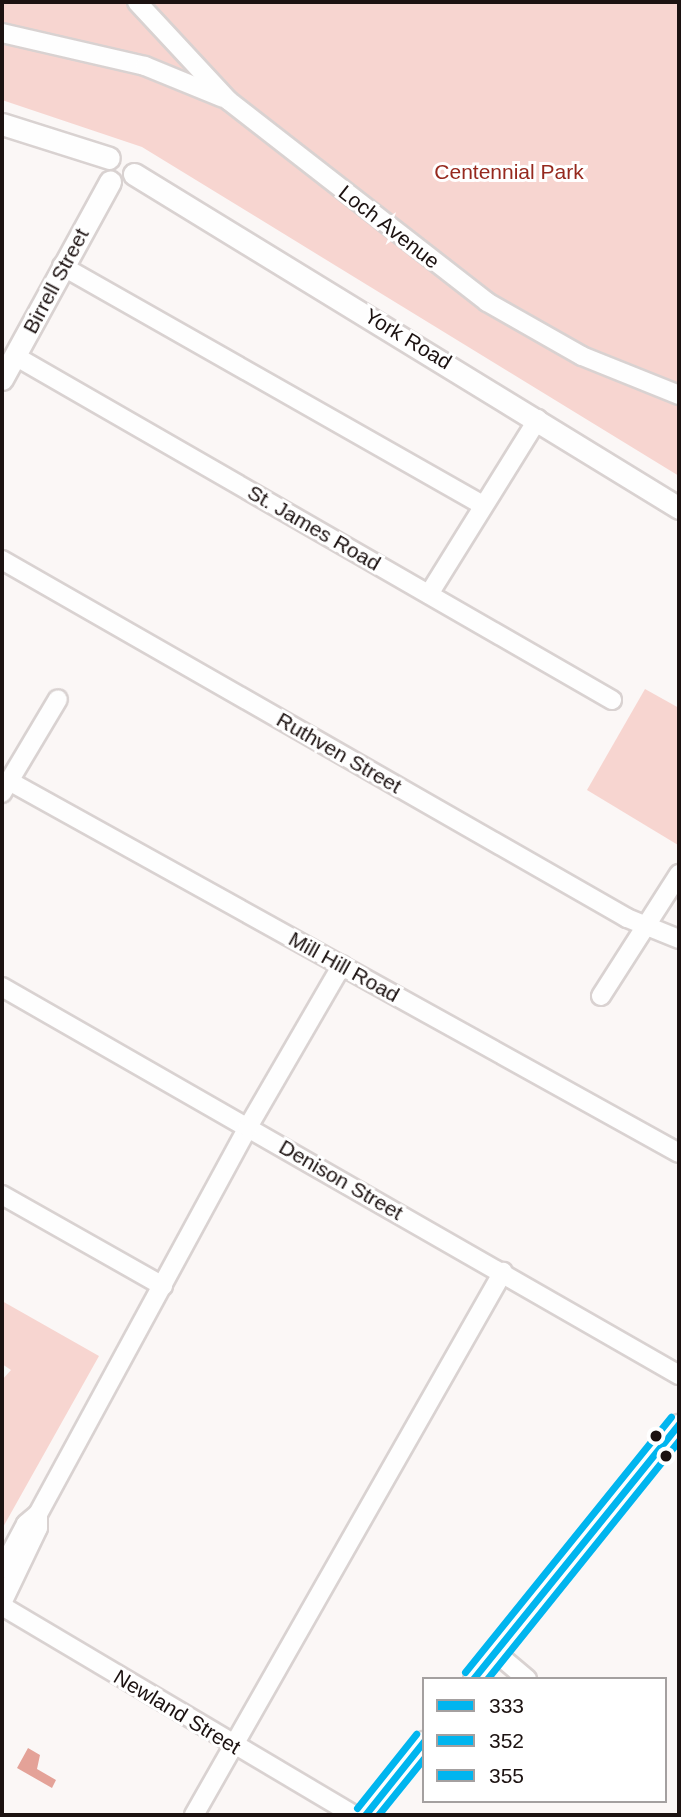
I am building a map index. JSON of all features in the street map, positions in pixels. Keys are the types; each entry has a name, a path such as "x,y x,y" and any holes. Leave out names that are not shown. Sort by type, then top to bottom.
{"main road":[{"path":"2,124 109,158 128,156 134,174 124,184 110,182 103,170 109,158"},
{"name":"York Road","path":"134,174 538,419 679,508"},
{"name":"Birrell Street","path":"2,379 110,182"}],"street":[{"name":"Loch Avenue","path":"137,2 229,101 487,302 582,356 679,395"},
{"path":"2,33 145,66 229,101"},
{"path":"62,267 483,505"},
{"name":"St. James Road","path":"15,356 612,700"},
{"path":"429,594 538,419"},
{"name":"Ruthven Street","path":"2,560 646,925 679,939"},
{"path":"5,787 58,699"},
{"name":"Mill Hill Road","path":"5,787 342,965 679,1153"},
{"path":"601,996 679,874"},
{"path":"2,1569 26,1524 38,1514 248,1127 342,965"},
{"name":"Denison Street","path":"2,987 679,1375"},
{"path":"2,1195 163,1286"},
{"path":"194,1815 503,1272"},
{"path":"475,1677 679,1423"},
{"path":"2,1604 38,1528 38,1514"},
{"name":"Newland Street","path":"2,1604 234,1746 354,1815"},
{"path":"495,1652 525,1677"},
{"path":"365,1815 422,1744"}],"green space":[{"name":"Centennial Park","path":"2,2 679,2 679,476 142,147 2,100"},
{"path":"645,689 679,708 678,845 587,790"},
{"path":"2,1301 99,1356 2,1529 2,1380 11,1370 2,1364"}],"shaded area":[{"path":"28,1748 40,1755 37,1769 56,1780 52,1788 17,1768"}],"transit line":[{"name":"355","path":"465,1672 671,1417"},
{"name":"333","path":"475,1677 679,1424"},
{"name":"352","path":"489,1677 679,1440"},
{"name":"355","path":"357,1808 416,1734"},
{"name":"333","path":"365,1815 422,1744"},
{"name":"352","path":"378,1815 422,1760"}]}
